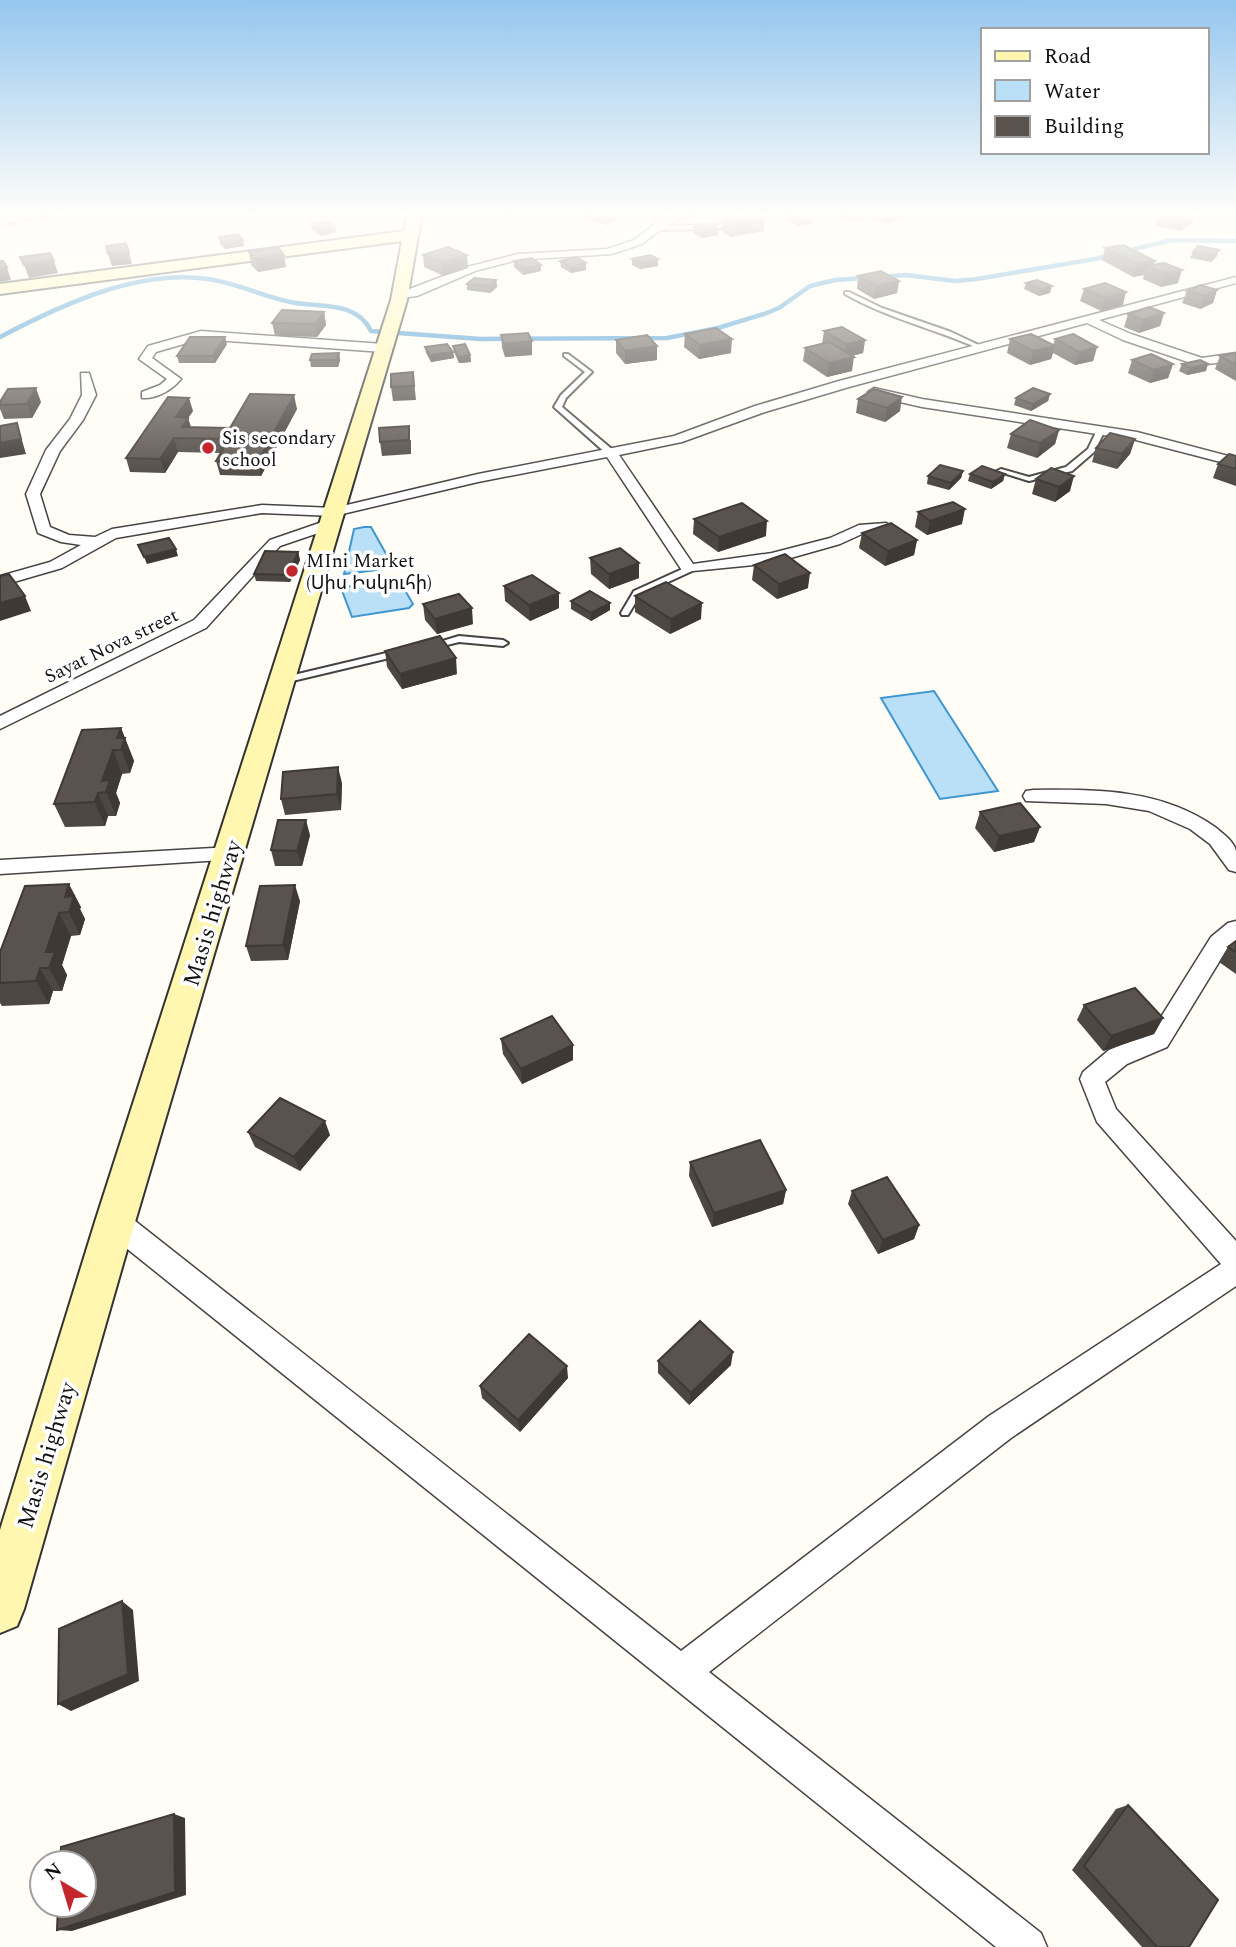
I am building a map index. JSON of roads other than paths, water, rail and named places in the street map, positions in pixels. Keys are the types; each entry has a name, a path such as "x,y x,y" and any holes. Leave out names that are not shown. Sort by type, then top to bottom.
{"main road":[{"name":"Masis highway","path":"0,1609 398,305"}],"street":[{"path":"0,581 56,565 112,534 261,509 333,518 478,478 677,439 761,409 844,384 1145,305"},
{"path":"1090,320 1128,337 1201,362 1236,357"},
{"path":"147,395 165,388 175,379 145,359 152,349 201,335 383,348"},
{"path":"85,376 89,395 76,420 53,450 33,494 43,530 66,539 99,542"},
{"path":"844,384 922,403 1137,436 1236,462"},
{"path":"611,453 689,569 773,558 835,541 859,530 886,528 908,539"},
{"name":"Sayat Nova street","path":"0,723 200,624 275,543 333,518"},
{"path":"1033,796 1104,795 1180,814 1218,840 1236,865"},
{"path":"0,867 231,854"},
{"path":"1236,929 1219,943 1159,1040 1118,1057 1092,1079 1106,1115 1236,1261"},
{"path":"116,1222 1027,1947"},
{"path":"680,1673 1000,1427 1236,1269"}],"lane":[{"path":"865,305 954,334 982,348"},
{"path":"566,355 589,372 581,382 561,396 558,407 611,453"},
{"path":"1001,471 1029,479 1069,469 1091,450 1101,430"},
{"path":"625,613 637,593 689,569"},
{"path":"418,649 459,639 503,643"},
{"path":"284,680 405,652"}],"water":[{"path":"371,527 394,568 344,574 354,529"},
{"path":"395,578 399,580 413,604 409,608 352,617 341,588"},
{"path":"934,691 998,791 940,799 881,698"}],"waterway":[{"path":"0,337 67,305"},
{"path":"312,305 348,310 365,322 371,331 481,339 667,338 718,328 764,314 783,305"}],"place":[{"name":"Sis secondary school","path":"208,448"},
{"name":"MIni Market (Սիս Իսկուհի)","path":"292,571"}]}
